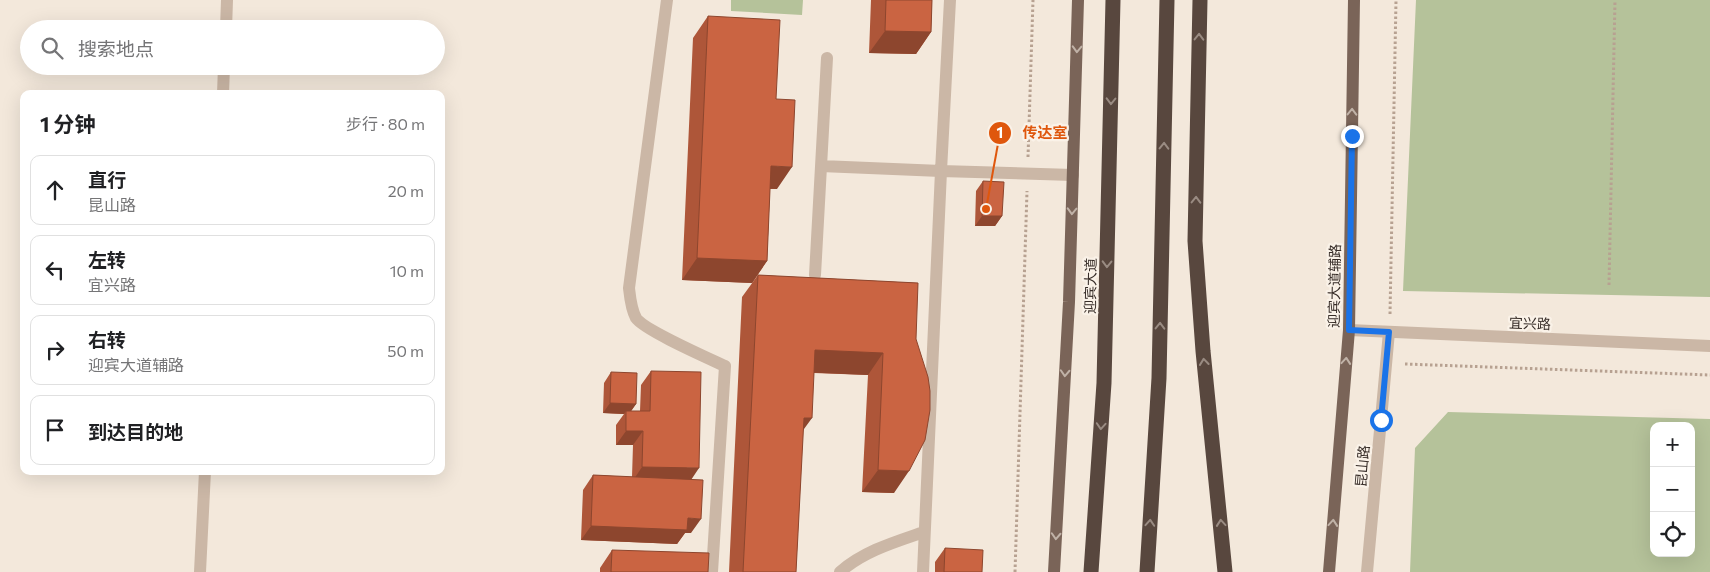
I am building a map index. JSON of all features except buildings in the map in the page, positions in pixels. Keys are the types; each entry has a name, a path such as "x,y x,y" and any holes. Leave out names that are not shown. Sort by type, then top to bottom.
{"highway":[{"name":"迎宾大道","path":"1091,572 1104,383 1113,0"},
{"path":"1147,572 1159,378 1167,0"},
{"path":"1200,0 1195,241 1203,350 1225,572"}],"main road":[{"path":"1054,572 1069,302 1078,0"},
{"name":"迎宾大道辅路","path":"1329,572 1349,330 1354,0"}],"street":[{"path":"227,20 228,0"},
{"path":"667,0 629,288 631,304 636,318 648,328 725,366 712,572"},
{"path":"922,572 950,0"},
{"path":"815,274 826,58"},
{"path":"223,90 224,75"},
{"path":"821,166 1073,175"},
{"name":"宜兴路","path":"1349,330 1710,346"},
{"name":"昆山路","path":"1367,572 1389,332"},
{"path":"200,572 205,475"},
{"path":"840,572 853,561 883,546 924,532"}],"path":[{"path":"1015,572 1033,0"},
{"path":"1389,332 1396,0"},
{"path":"1609,285 1615,0"},
{"path":"1386,364 1710,374"}],"green space":[{"path":"731,0 803,0 802,15 731,11"},
{"path":"1416,0 1710,0 1710,297 1403,291"},
{"path":"1448,412 1710,419 1710,572 1410,572 1415,448"}],"place":[{"name":"传达室","path":"986,209"}],"route":[{"path":"1352,136 1349,330 1389,332 1381,420"}]}
